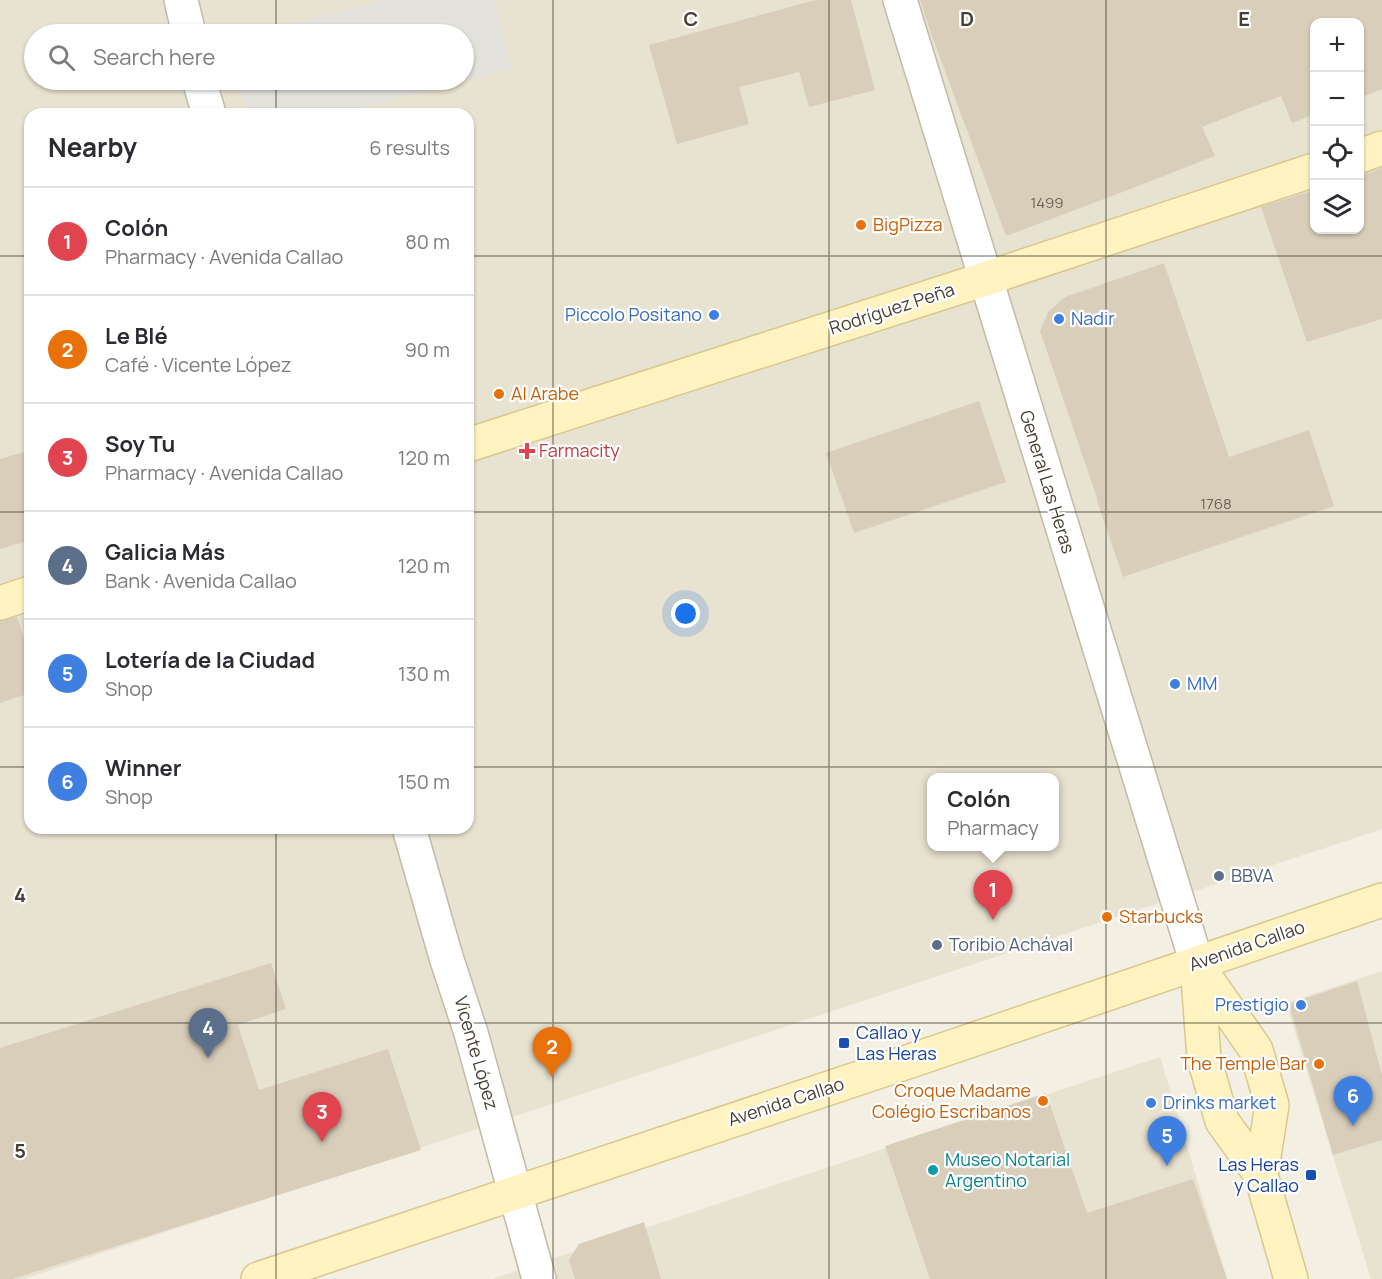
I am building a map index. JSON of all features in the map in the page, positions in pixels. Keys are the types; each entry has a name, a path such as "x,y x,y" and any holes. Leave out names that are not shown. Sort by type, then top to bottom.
{"main road":[{"path":"1364,154 1382,148"},
{"name":"Rodríguez Peña","path":"474,443 985,279 1310,171"},
{"path":"0,603 24,595"},
{"name":"Avenida Callao","path":"258,1279 931,1054 1382,900"},
{"path":"1197,963 1204,1058 1222,1121 1261,1175 1291,1279"},
{"path":"1197,963 1256,1050 1272,1105 1261,1175"}],"street":[{"path":"181,0 187,24"},
{"name":"General Las Heras","path":"900,0 1197,963"},
{"path":"202,90 207,108"},
{"name":"Vicente López","path":"411,834 446,957 471,1033 539,1279"}],"shaded area":[{"path":"0,0 1382,0 1382,829 24,1279 0,1279"},
{"path":"386,0 494,0 512,69 474,79 474,24 292,24"},
{"path":"241,90 430,90 360,108 245,108"},
{"path":"1382,971 1382,1279 1371,1279 1286,1003"},
{"path":"1160,1057 1227,1279 492,1279"}],"building":[{"path":"816,0 851,0 875,90 809,107 799,72 739,87 749,124 677,144 649,45"},
{"path":"920,0 1382,0 1382,89 1364,96 1364,18 1310,18 1310,116 1292,123 1281,96 1247,109 1202,127 1215,156 1006,236"},
{"path":"1382,168 1382,319 1307,342 1261,207 1310,191 1310,234 1364,234 1364,174"},
{"path":"1164,263 1229,457 1309,430 1334,506 1123,577 1040,331 1048,312 1065,297"},
{"path":"979,401 1006,482 854,533 826,453"},
{"path":"24,452 24,542 0,549 0,459"},
{"path":"17,617 24,638 24,695 0,703 0,621"},
{"path":"271,963 286,1009 238,1025 259,1090 388,1049 421,1150 12,1279 0,1279 0,1048"},
{"path":"1357,981 1382,1075 1382,1140 1333,1155 1289,1004"},
{"path":"1046,1093 1087,1213 1193,1179 1227,1279 930,1279 885,1146"},
{"path":"644,1222 661,1279 575,1279 569,1260 579,1244"}],"place":[{"name":"BigPizza","path":"861,225"},
{"name":"Piccolo Positano","path":"714,315"},
{"name":"Nadir","path":"1059,319"},
{"name":"Al Arabe","path":"499,394"},
{"name":"Farmacity","path":"527,451"},
{"name":"MM","path":"1175,684"},
{"name":"BBVA","path":"1219,876"},
{"name":"Starbucks","path":"1107,917"},
{"name":"Colón","path":"993,920"},
{"name":"Toribio Achával","path":"937,945"},
{"name":"Prestigio","path":"1301,1005"},
{"name":"Callao y Las Heras","path":"844,1043"},
{"name":"Galicia Más","path":"208,1058"},
{"name":"The Temple Bar","path":"1319,1064"},
{"name":"Le Blé","path":"552,1077"},
{"name":"Croque Madame Colégio Escribanos","path":"1043,1101"},
{"name":"Drinks market","path":"1151,1103"},
{"name":"Winner","path":"1353,1126"},
{"name":"Soy Tu","path":"322,1142"},
{"name":"Lotería de la Ciudad","path":"1167,1166"},
{"name":"Museo Notarial Argentino","path":"933,1170"},
{"name":"Las Heras y Callao","path":"1311,1175"}]}
